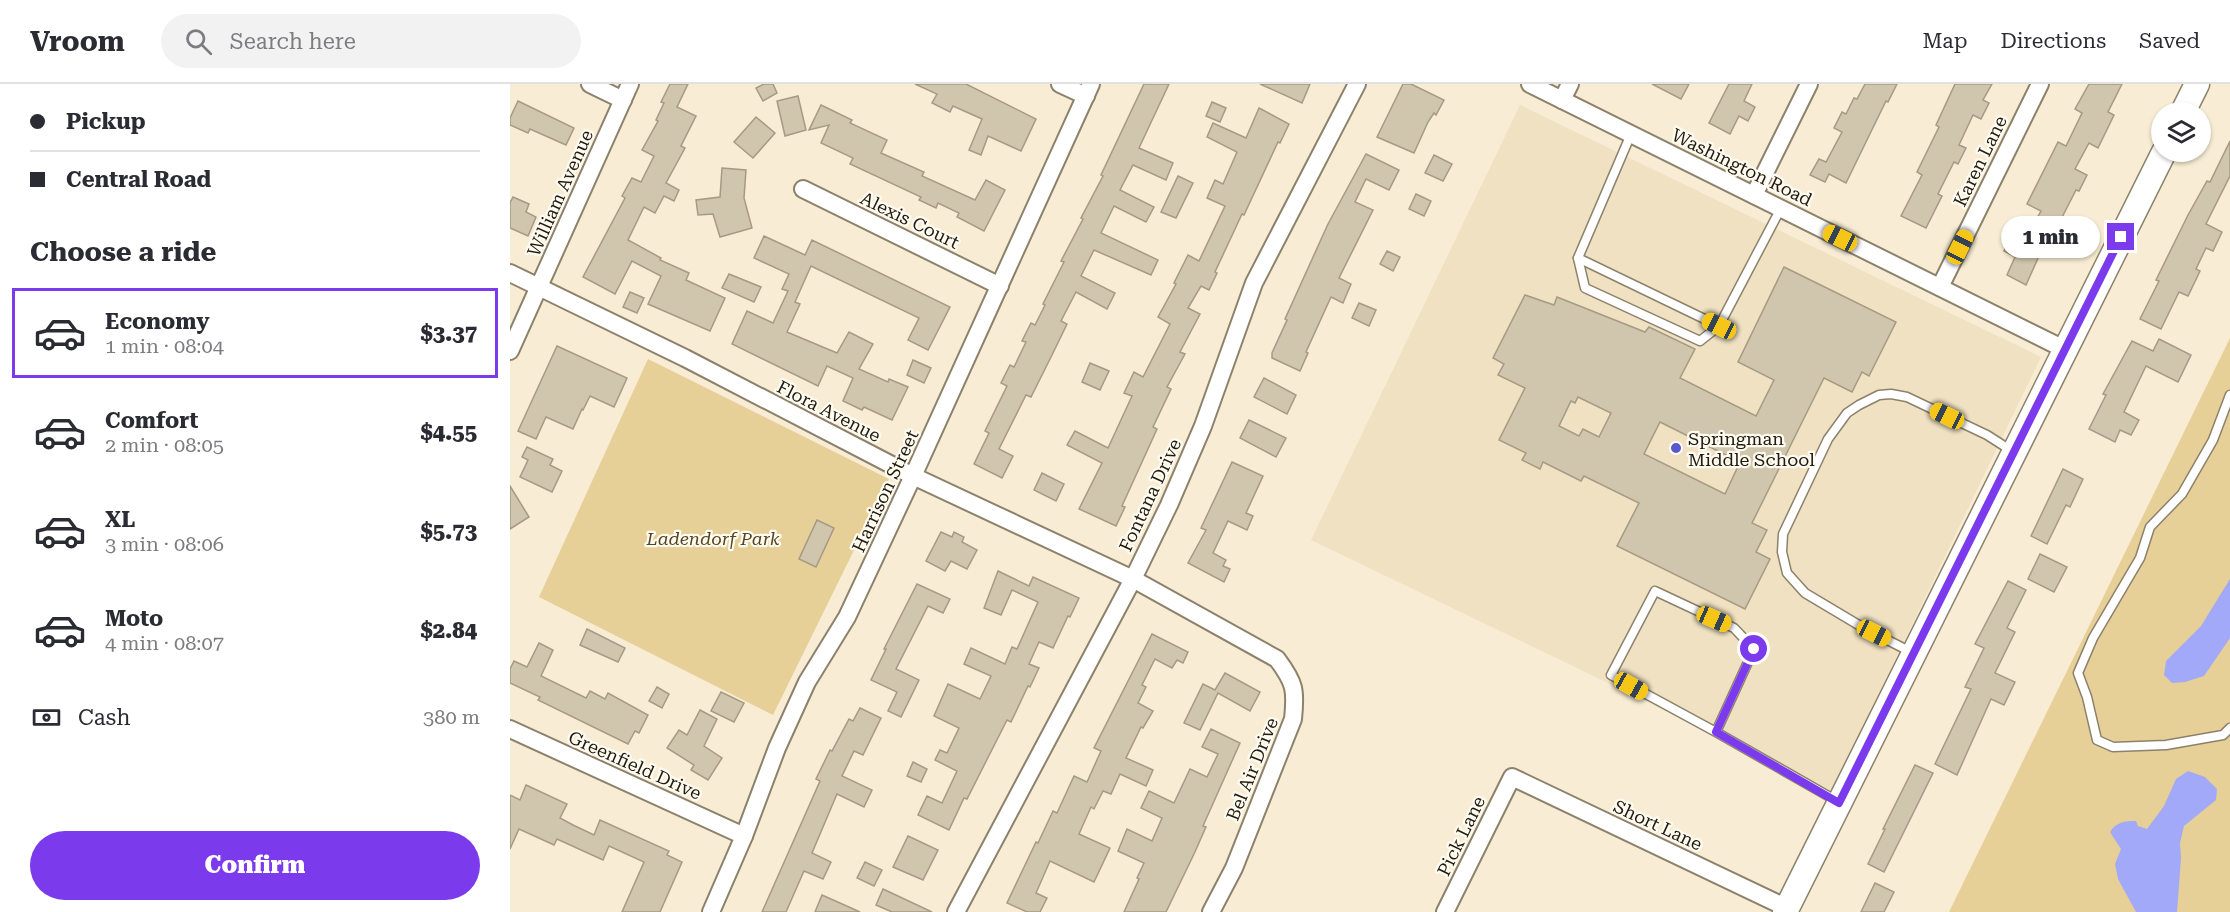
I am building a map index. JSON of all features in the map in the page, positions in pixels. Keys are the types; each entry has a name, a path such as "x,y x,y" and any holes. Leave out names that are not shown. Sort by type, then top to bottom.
{"main road":[{"path":"2188,102 2197,84"},
{"path":"1786,910 2159,162"}],"street":[{"path":"590,84 623,100"},
{"name":"William Avenue","path":"510,351 630,84"},
{"path":"1060,84 1088,90"},
{"name":"Fontana Drive","path":"956,912 1132,579 1168,505 1203,426 1254,283 1357,84"},
{"name":"Washington Road","path":"1530,84 2066,350"},
{"path":"1562,100 1570,84"},
{"path":"1754,195 1809,84"},
{"name":"Karen Lane","path":"1940,287 2040,84"},
{"name":"Harrison Street","path":"711,912 744,836 777,748 807,682 847,617 1088,90"},
{"name":"Alexis Court","path":"803,189 1000,286"},
{"name":"Flora Avenue","path":"510,273 685,358 913,476 1132,579"},
{"name":"Bel Air Drive","path":"1132,579 1277,659 1291,678 1295,700 1293,719 1234,868 1211,912"},
{"name":"Greenfield Drive","path":"510,729 744,836"},
{"name":"Short Lane","path":"1512,777 1786,910"},
{"name":"Pick Lane","path":"1445,912 1512,777"}],"lane":[{"path":"1631,134 1578,258 1585,288 1700,341 1719,326 1781,208"},
{"path":"1578,258 1719,326"},
{"path":"1914,653 1862,627 1805,594 1787,573 1782,552 1784,534 1828,439 1847,413 1879,395 1890,394 1907,397 1987,435 2015,452"},
{"path":"2230,395 2213,440 2182,494 2150,527 2140,558 2093,638 2078,673 2087,697 2097,740 2113,747 2166,745 2223,735 2230,728"},
{"path":"1716,732 1754,649 1734,628 1654,591 1611,675 1839,803"}],"shaded area":[{"name":"Springman Middle School","path":"1520,105 2041,357 1832,791 1311,540"}],"green space":[{"path":"2230,338 2230,912 1949,912"},
{"name":"Ladendorf Park","path":"648,359 889,479 773,715 539,597"}],"water":[{"path":"2230,579 2230,638 2204,676 2185,682 2172,683 2164,675 2166,661 2201,626"},
{"path":"2188,771 2205,777 2217,789 2216,800 2184,826 2180,843 2177,912 2136,912 2118,879 2115,864 2121,849 2110,832 2118,824 2128,821 2136,821 2138,826 2147,829 2164,806 2176,779"}],"building":[{"path":"670,84 688,84 677,107 696,116 681,146 685,148 666,183 679,190 674,201 664,196 655,213 644,207 628,240 661,258 660,260 689,273 686,280 725,298 710,331 648,304 661,276 632,261 615,294 583,277 625,198 622,196 632,178 641,182 654,156 642,150 658,121 656,120 664,103 661,102"},
{"path":"764,84 773,84 777,93 763,101 756,88"},
{"path":"915,84 966,84 1036,119 1021,151 988,136 981,155 969,150 982,119 953,106 950,112 932,103 937,94"},
{"path":"1144,84 1169,84 1139,148 1173,163 1166,180 1133,165 1120,190 1154,207 1146,222 1114,206 1101,233 1158,260 1151,275 1094,250 1081,276 1115,293 1107,309 1076,292 1061,321 1067,324 1052,355 1031,397 1026,395 999,449 1013,456 1002,478 974,464 989,433 985,431 1007,386 1001,383 1010,365 1014,367 1026,342 1022,341 1031,323 1035,325 1045,305 1043,304 1064,262 1061,261 1083,219 1081,218 1103,176 1101,175"},
{"path":"1260,84 1310,84 1302,103"},
{"path":"1403,84 1411,84 1444,100 1436,115 1434,113 1428,122 1414,153 1377,137"},
{"path":"1652,84 1689,84 1681,99"},
{"path":"1729,84 1752,84 1744,101 1755,107 1748,121 1739,116 1730,134 1709,123"},
{"path":"1865,84 1897,84 1888,102 1886,101 1846,183 1829,174 1825,182 1810,175 1819,159 1826,162 1842,132 1834,128 1842,112 1846,114 1854,98 1857,99"},
{"path":"1955,84 1992,84 1983,100 1989,103 1981,119 1973,115 1959,145 1966,148 1958,164 1954,162 1938,194 1942,196 1926,228 1901,216 1922,175 1917,172 1939,127 1936,125"},
{"path":"2089,84 2122,84 2108,112 2114,115 2098,148 2089,143 2075,169 2087,175 2079,191 2076,190 2052,237 2032,227 2041,211 2027,204 2058,142 2066,146 2082,113 2075,109"},
{"path":"798,96 806,130 785,136 777,101"},
{"path":"518,101 574,128 566,145 530,129 528,133 510,125 510,118"},
{"path":"1212,102 1226,108 1220,122 1206,116"},
{"path":"821,105 852,120 850,123 887,140 881,153 924,172 922,176 975,200 986,180 1005,190 984,231 957,217 959,213 938,203 936,208 919,200 921,197 850,164 853,158 821,143 829,125 809,130"},
{"path":"1259,108 1289,124 1280,143 1278,142 1244,215 1242,214 1209,290 1201,286 1188,308 1200,314 1180,352 1185,354 1167,387 1171,389 1153,427 1157,429 1122,506 1125,507 1116,526 1079,509 1102,463 1067,445 1075,431 1108,448 1132,396 1124,393 1134,372 1143,377 1170,324 1158,317 1176,284 1174,283 1188,255 1199,261 1225,206 1207,198 1215,180 1223,184 1237,152 1207,137 1213,123 1246,138"},
{"path":"756,117 775,133 753,158 734,142"},
{"path":"2230,141 2230,176 2206,224 2222,232 2213,251 2206,248 2196,269 2200,271 2188,296 2179,292 2161,329 2140,319 2159,281 2156,280 2188,215 2207,181 2210,182"},
{"path":"1366,154 1399,170 1389,190 1366,179 1355,202 1373,210 1339,278 1351,284 1343,303 1331,297 1306,352 1308,353 1300,371 1272,358 1272,353 1328,224"},
{"path":"1434,155 1452,164 1443,181 1425,173"},
{"path":"722,168 746,170 744,198 752,228 720,237 713,214 698,215 696,200 720,197"},
{"path":"1178,176 1193,183 1176,218 1161,212"},
{"path":"1416,194 1431,201 1424,216 1409,209"},
{"path":"513,197 529,204 526,212 536,217 528,236 510,228 510,203"},
{"path":"764,236 805,255 812,240 950,307 928,350 908,340 919,318 811,266 795,302 800,304 787,332 837,353 849,332 873,344 859,369 888,382 889,379 908,387 892,420 864,407 862,410 843,401 853,378 827,366 818,386 732,344 747,311 773,323 788,291 782,289 789,274 754,258"},
{"path":"2011,236 2026,243 2024,249 2039,256 2026,285 2007,275 2015,257 2004,251"},
{"path":"1387,251 1400,257 1393,271 1380,264"},
{"name":"Springman Middle School","path":"1784,267 1896,322 1869,376 1862,372 1852,392 1824,378 1752,523 1767,530 1756,552 1770,559 1745,609 1617,546 1639,503 1584,476 1581,481 1543,462 1540,469 1522,460 1526,453 1499,440 1525,388 1498,375 1504,364 1493,358 1525,295 1554,305 1557,297 1645,332 1649,327 1695,349 1680,378 1756,416 1774,380 1738,362","holes":["1578,397 1611,413 1599,437 1583,429 1579,436 1559,426 1571,401 1575,403","1660,422 1740,462 1725,494 1644,454"]},
{"path":"729,274 761,287 754,302 722,288"},
{"path":"630,292 644,298 637,313 623,307"},
{"path":"1359,303 1376,310 1369,326 1352,318"},
{"path":"2159,339 2191,355 2178,382 2146,366 2124,412 2139,420 2131,435 2120,430 2115,442 2089,429 2106,395 2103,394 2132,341 2153,351"},
{"path":"557,346 627,378 614,407 590,396 573,429 546,417 536,439 518,431"},
{"path":"913,360 931,368 924,383 907,375"},
{"path":"1090,363 1109,371 1100,390 1082,382"},
{"path":"1264,378 1296,395 1287,414 1254,397"},
{"path":"1249,420 1286,438 1276,457 1240,438"},
{"path":"527,447 553,459 550,465 562,471 552,492 520,477 528,460 522,457"},
{"path":"1232,462 1263,476 1246,513 1253,516 1247,530 1228,521 1213,553 1226,560 1223,566 1230,569 1224,582 1188,563 1206,530 1201,528"},
{"path":"2063,469 2083,479 2070,507 2066,505 2047,544 2031,536"},
{"path":"1042,473 1064,484 1056,501 1034,490"},
{"path":"510,486 529,517 510,529"},
{"path":"817,520 834,528 816,567 799,559"},
{"path":"941,532 952,537 954,532 964,537 962,542 977,550 967,569 951,561 945,571 926,561"},
{"path":"2040,554 2067,567 2054,592 2028,579"},
{"path":"998,571 1029,586 1033,577 1079,598 1053,648 1039,642 1029,664 1039,668 1030,687 1028,686 1011,722 1007,720 949,830 918,815 927,796 942,803 957,771 935,760 940,750 947,753 959,728 934,716 948,684 980,699 991,676 964,664 971,648 1005,664 1012,647 1017,649 1038,602 1012,590 1001,615 984,608"},
{"path":"2008,581 2026,590 2007,628 2015,632 1995,673 2015,682 2004,705 1991,699 1957,775 1935,764 1971,689 1965,687 1984,648 1975,644"},
{"path":"917,584 950,599 943,613 928,606 896,669 919,680 901,717 888,711 897,692 871,680"},
{"path":"587,629 625,648 618,662 580,645"},
{"path":"1152,634 1188,652 1183,663 1177,660 1172,668 1155,659 1142,685 1146,687 1138,703 1153,711 1143,728 1141,727 1126,758 1153,770 1146,786 1120,774 1111,794 1103,791 1094,809 1091,807 1079,834 1110,848 1094,882 1050,861 1036,893 1047,898 1040,912 1027,912 1007,903 1036,842 1038,843 1053,811 1057,813 1074,776 1087,782 1101,751 1094,748"},
{"path":"539,643 553,650 541,676 586,698 590,691 605,699 608,693 648,715 639,733 635,731 628,744 538,700 540,697 510,683 510,669 514,661 527,667"},
{"path":"1225,673 1260,692 1250,711 1218,693 1200,730 1184,723 1203,684 1215,690"},
{"path":"657,687 669,694 662,708 649,701"},
{"path":"721,692 744,703 734,722 711,711"},
{"path":"860,708 881,718 863,755 854,751 842,776 872,790 864,807 837,794 812,853 831,862 823,879 804,871 786,912 762,912 820,781 816,779 849,719 853,721"},
{"path":"700,710 717,719 704,746 722,758 708,780 691,770 694,765 667,748 679,730 687,735"},
{"path":"1211,729 1240,743 1203,826 1206,827 1194,854 1166,912 1124,912 1144,863 1118,851 1127,829 1152,841 1162,818 1141,808 1149,791 1174,803 1190,769 1207,777 1218,754 1202,747"},
{"path":"913,762 927,769 921,782 907,776"},
{"path":"1915,765 1933,773 1884,872 1868,864"},
{"path":"526,785 567,804 560,818 573,825 594,835 600,820 669,851 667,855 682,862 660,912 622,912 644,862 609,846 603,860 557,839 554,845 519,829 510,849 510,795 520,800"},
{"path":"908,836 938,850 923,880 893,867"},
{"path":"865,862 882,870 874,886 857,878"},
{"path":"1875,883 1894,892 1884,912 1861,912"},
{"path":"883,889 932,912 892,912 876,905"},
{"path":"822,895 860,912 815,912"}],"place":[{"name":"Springman Middle School","path":"1676,448"}],"route":[{"path":"1754,649 1716,732 1839,803 2121,237"}]}
